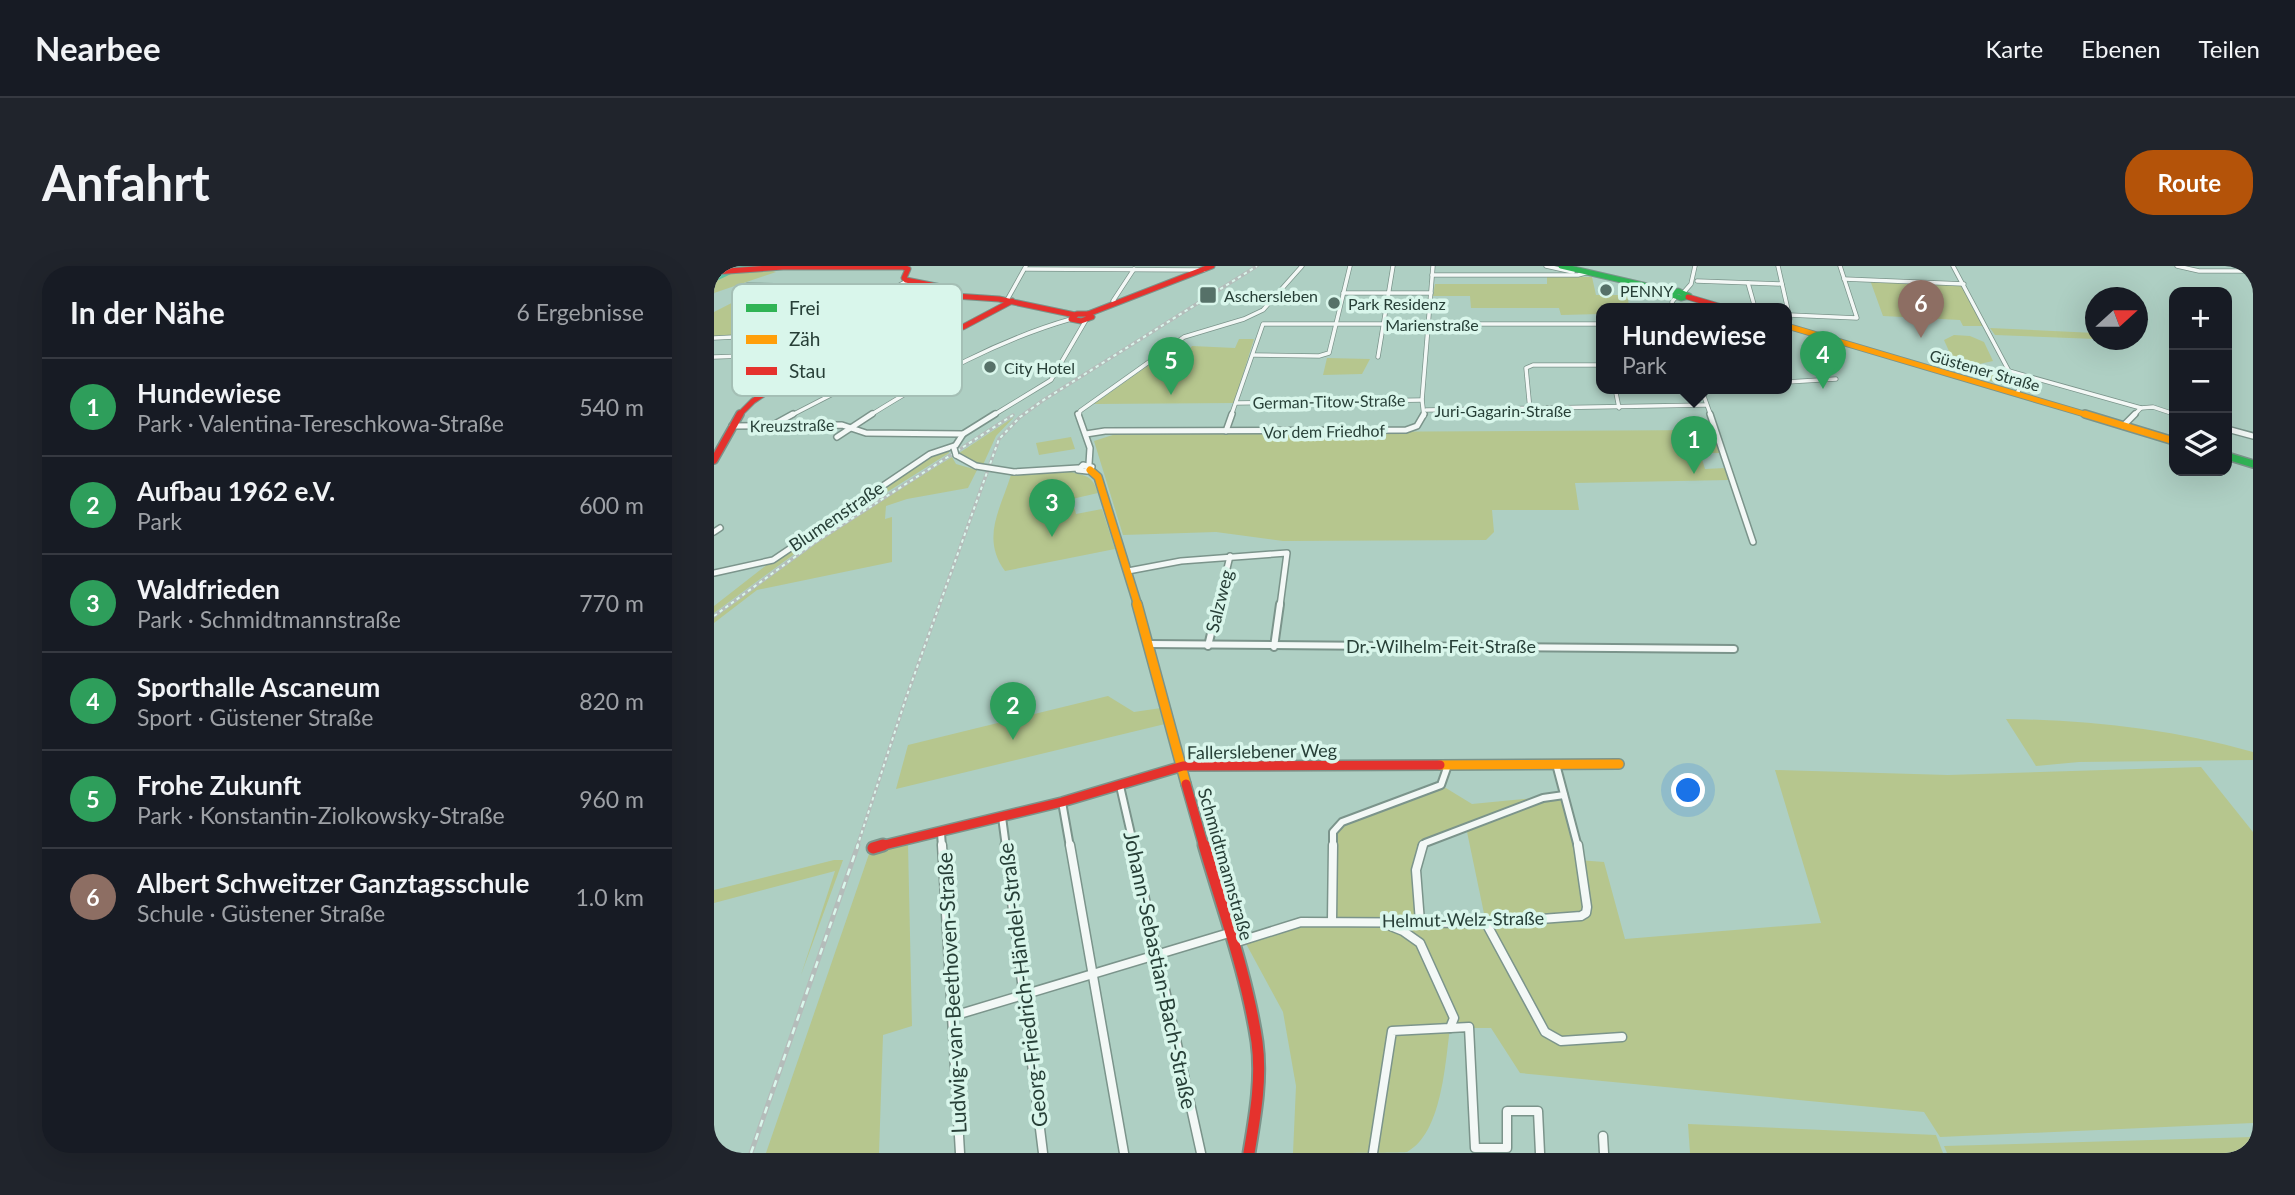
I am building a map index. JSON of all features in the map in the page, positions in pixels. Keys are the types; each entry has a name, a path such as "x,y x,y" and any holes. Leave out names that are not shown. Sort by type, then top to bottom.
{"street":[{"name":"Schmidtmannstraße","path":"1249,1153 1256,1120 1258,1045 1245,987 1128,570 1098,477 1089,467 1091,456 1078,414 1189,334 1255,315 1267,308 1302,266"},
{"path":"1226,431 1253,355 1328,354 1350,266"},
{"path":"1378,357 1393,266"},
{"path":"1426,410 1422,400 1433,266"},
{"path":"1546,266 1708,303"},
{"path":"1561,266 1585,273"},
{"path":"1672,303 1691,285 1695,266"},
{"path":"1778,266 1786,303"},
{"path":"1792,315 1857,318 1840,266"},
{"path":"1953,266 2018,389 2016,394"},
{"path":"2177,266 2199,271 2253,271"},
{"path":"714,272 787,267 906,267 908,269 904,279 907,281"},
{"path":"963,327 1009,301 1026,268 1208,268"},
{"path":"962,297 1009,301 1073,317 1087,317 1208,268"},
{"path":"1116,303 1113,301 1134,269"},
{"path":"1432,275 1585,273"},
{"path":"1501,275 1503,284"},
{"path":"1844,279 1964,284"},
{"path":"903,284 907,281 924,284"},
{"path":"1697,281 1782,284"},
{"path":"1748,283 1754,303"},
{"path":"1343,293 1431,293"},
{"path":"962,363 1073,317"},
{"path":"1087,317 1086,325 1051,380 963,434 954,447 956,455 976,466 1014,472 1078,468 1081,471 1089,467"},
{"name":"Marienstraße","path":"1253,355 1263,324 1596,324"},
{"name":"Güstener Straße","path":"1792,327 2169,440"},
{"path":"714,338 732,338"},
{"path":"714,357 732,356"},
{"path":"1530,410 1526,368 1533,365 1596,365"},
{"path":"2009,371 2141,408 2148,407 2170,413"},
{"path":"1792,382 1836,379"},
{"path":"1616,394 1619,408"},
{"path":"1703,394 1754,542"},
{"path":"714,460 737,417 760,396"},
{"path":"774,425 830,396"},
{"path":"837,437 905,396"},
{"name":"German-Titow-Straße","path":"1236,403 1422,400"},
{"name":"Juri-Gagarin-Straße","path":"1426,410 1706,405"},
{"path":"2123,426 2141,408"},
{"name":"Vor dem Friedhof","path":"1086,434 1105,431 1406,430 1422,425 1426,410"},
{"name":"Kreuzstraße","path":"732,426 842,425 866,433 963,434"},
{"path":"2232,430 2253,436"},
{"name":"Blumenstraße","path":"714,573 769,562 930,454 954,447"},
{"path":"2232,458 2253,464"},
{"path":"1128,570 1181,561 1287,553 1274,647"},
{"name":"Salzweg","path":"1208,646 1230,556"},
{"name":"Dr.-Wilhelm-Feit-Straße","path":"1149,644 1734,649"},
{"name":"Helmut-Welz-Straße","path":"1232,944 1301,922 1332,920 1486,923 1581,916 1586,913 1587,907 1577,842 1556,764"},
{"name":"Fallerslebener Weg","path":"873,848 1062,802 1183,766 1619,764"},
{"path":"1332,920 1334,832 1342,822 1441,785 1448,765"},
{"name":"Johann-Sebastian-Bach-Straße","path":"1120,786 1201,1153"},
{"path":"1420,922 1418,861 1420,849 1425,844 1543,798 1564,795"},
{"path":"1062,802 1124,1153"},
{"name":"Georg-Friedrich-Händel-Straße","path":"1002,817 1043,1153"},
{"name":"Ludwig-van-Beethoven-Straße","path":"941,833 960,1153"},
{"path":"1378,921 1420,943 1454,1018 1450,1028"},
{"path":"1486,923 1545,1032 1561,1041 1622,1037"},
{"path":"953,1016 1229,933"},
{"path":"1373,1153 1392,1031 1469,1027 1475,1148 1507,1148 1507,1111 1538,1111 1540,1153"},
{"path":"1603,1136 1604,1153"}],"green space":[{"path":"727,272 776,272 741,284 732,284 732,287 714,293 714,279"},
{"path":"1547,276 1592,277 1596,295 1627,295 1629,303 1596,303 1596,314 1561,315 1559,308 1471,308 1470,296 1433,296 1435,284 1547,284"},
{"path":"1870,280 1962,284 1984,326 1963,326 1960,320 1883,316"},
{"path":"732,303 732,336 714,337 714,312"},
{"path":"1990,328 2085,333 2085,339 1995,335"},
{"path":"1954,335 1970,336 1984,342 1993,361 1975,365 1952,358 1944,340"},
{"path":"1239,339 1254,339 1234,403 1094,404 1170,350 1189,350 1192,346 1235,348"},
{"path":"1327,358 1370,359 1362,374 1323,375"},
{"path":"1964,365 2003,369 2011,382 2008,386 1956,371"},
{"path":"1014,417 996,436 982,467 956,455"},
{"path":"1713,430 1721,453 1700,453 1705,469 1725,468 1729,480 1575,483 1579,510 1492,510 1494,532 1486,540 1283,541 1216,532 1123,535 1094,441 1119,433"},
{"path":"1071,437 1075,449 1039,455 1036,443"},
{"path":"949,449 949,453 830,528 714,613 714,606 773,560 932,455"},
{"path":"952,457 956,464 977,470 968,488 907,499 886,506 885,519 892,517 892,562 757,590 714,623 714,618 843,524"},
{"path":"1067,471 1087,477 1093,482 1098,493 1072,499 1076,514 1102,509 1115,549 1005,571 994,547 993,535 1011,475"},
{"path":"1108,696 1134,712 1161,708 1165,724 896,789 908,745"},
{"path":"2006,719 2100,724 2192,737 2253,752 2253,760 2079,762 2036,766"},
{"path":"2201,767 2253,832 2253,1123 1940,1137 1924,1112 1520,1073 1491,1028 1450,1028 1440,1096 1428,1130 1419,1143 1407,1152 1293,1153 1296,1086 1283,1012 1244,940 1301,922 1332,920 1333,832 1341,822 1441,785 1472,804 1564,795 1578,860 1604,862 1625,939 1821,923 1775,770 1948,775","holes":["1466,827 1486,923 1421,921 1417,875 1425,843"]},
{"path":"908,844 912,1026 883,1035 879,1153 766,1153 869,854"},
{"path":"843,860 801,975 835,871 714,903 714,890"},
{"path":"1688,1124 1936,1135 1943,1153 1690,1153"},
{"path":"2253,1137 2253,1153 1947,1153 1944,1146"}],"waterway":[{"path":"714,280 745,266"}],"railway":[{"path":"857,847 906,698 999,439 1020,417 1042,401 1257,266"},
{"path":"714,616 814,543 1013,415"},
{"path":"751,1153 858,845"}],"traffic: fast":[{"path":"1561,266 1673,292"},
{"path":"1678,291 1689,296 1681,298 1672,295 1678,291"},
{"path":"2232,458 2253,464"}],"traffic: slow":[{"path":"1792,327 2169,440"},
{"path":"1090,470 1098,477 1142,619 1186,784"},
{"path":"1440,765 1619,764"}],"traffic: jam":[{"path":"1088,314 1092,317 1081,321 1071,319 1077,314 1088,314 1212,266"},
{"path":"714,272 783,267 903,267 908,269 904,278 906,280 926,284"},
{"path":"962,296 999,299 1075,315"},
{"path":"1688,297 1708,303"},
{"path":"962,327 1012,301"},
{"path":"714,460 737,417 760,396"},
{"path":"873,848 1062,802 1183,766 1440,765"},
{"path":"1186,784 1241,973 1257,1043 1258,1098 1249,1153"}],"place":[{"name":"PENNY","path":"1606,290"},
{"name":"Aschersleben","path":"1208,295"},
{"name":"Park Residenz","path":"1334,303"},
{"name":"Albert Schweitzer Ganztagsschule","path":"1921,338"},
{"name":"City Hotel","path":"990,367"},
{"name":"Sporthalle Ascaneum","path":"1823,389"},
{"name":"Frohe Zukunft","path":"1171,395"},
{"name":"Hundewiese","path":"1694,474"},
{"name":"Waldfrieden","path":"1052,537"},
{"name":"Aufbau 1962 e.V.","path":"1013,740"}]}
